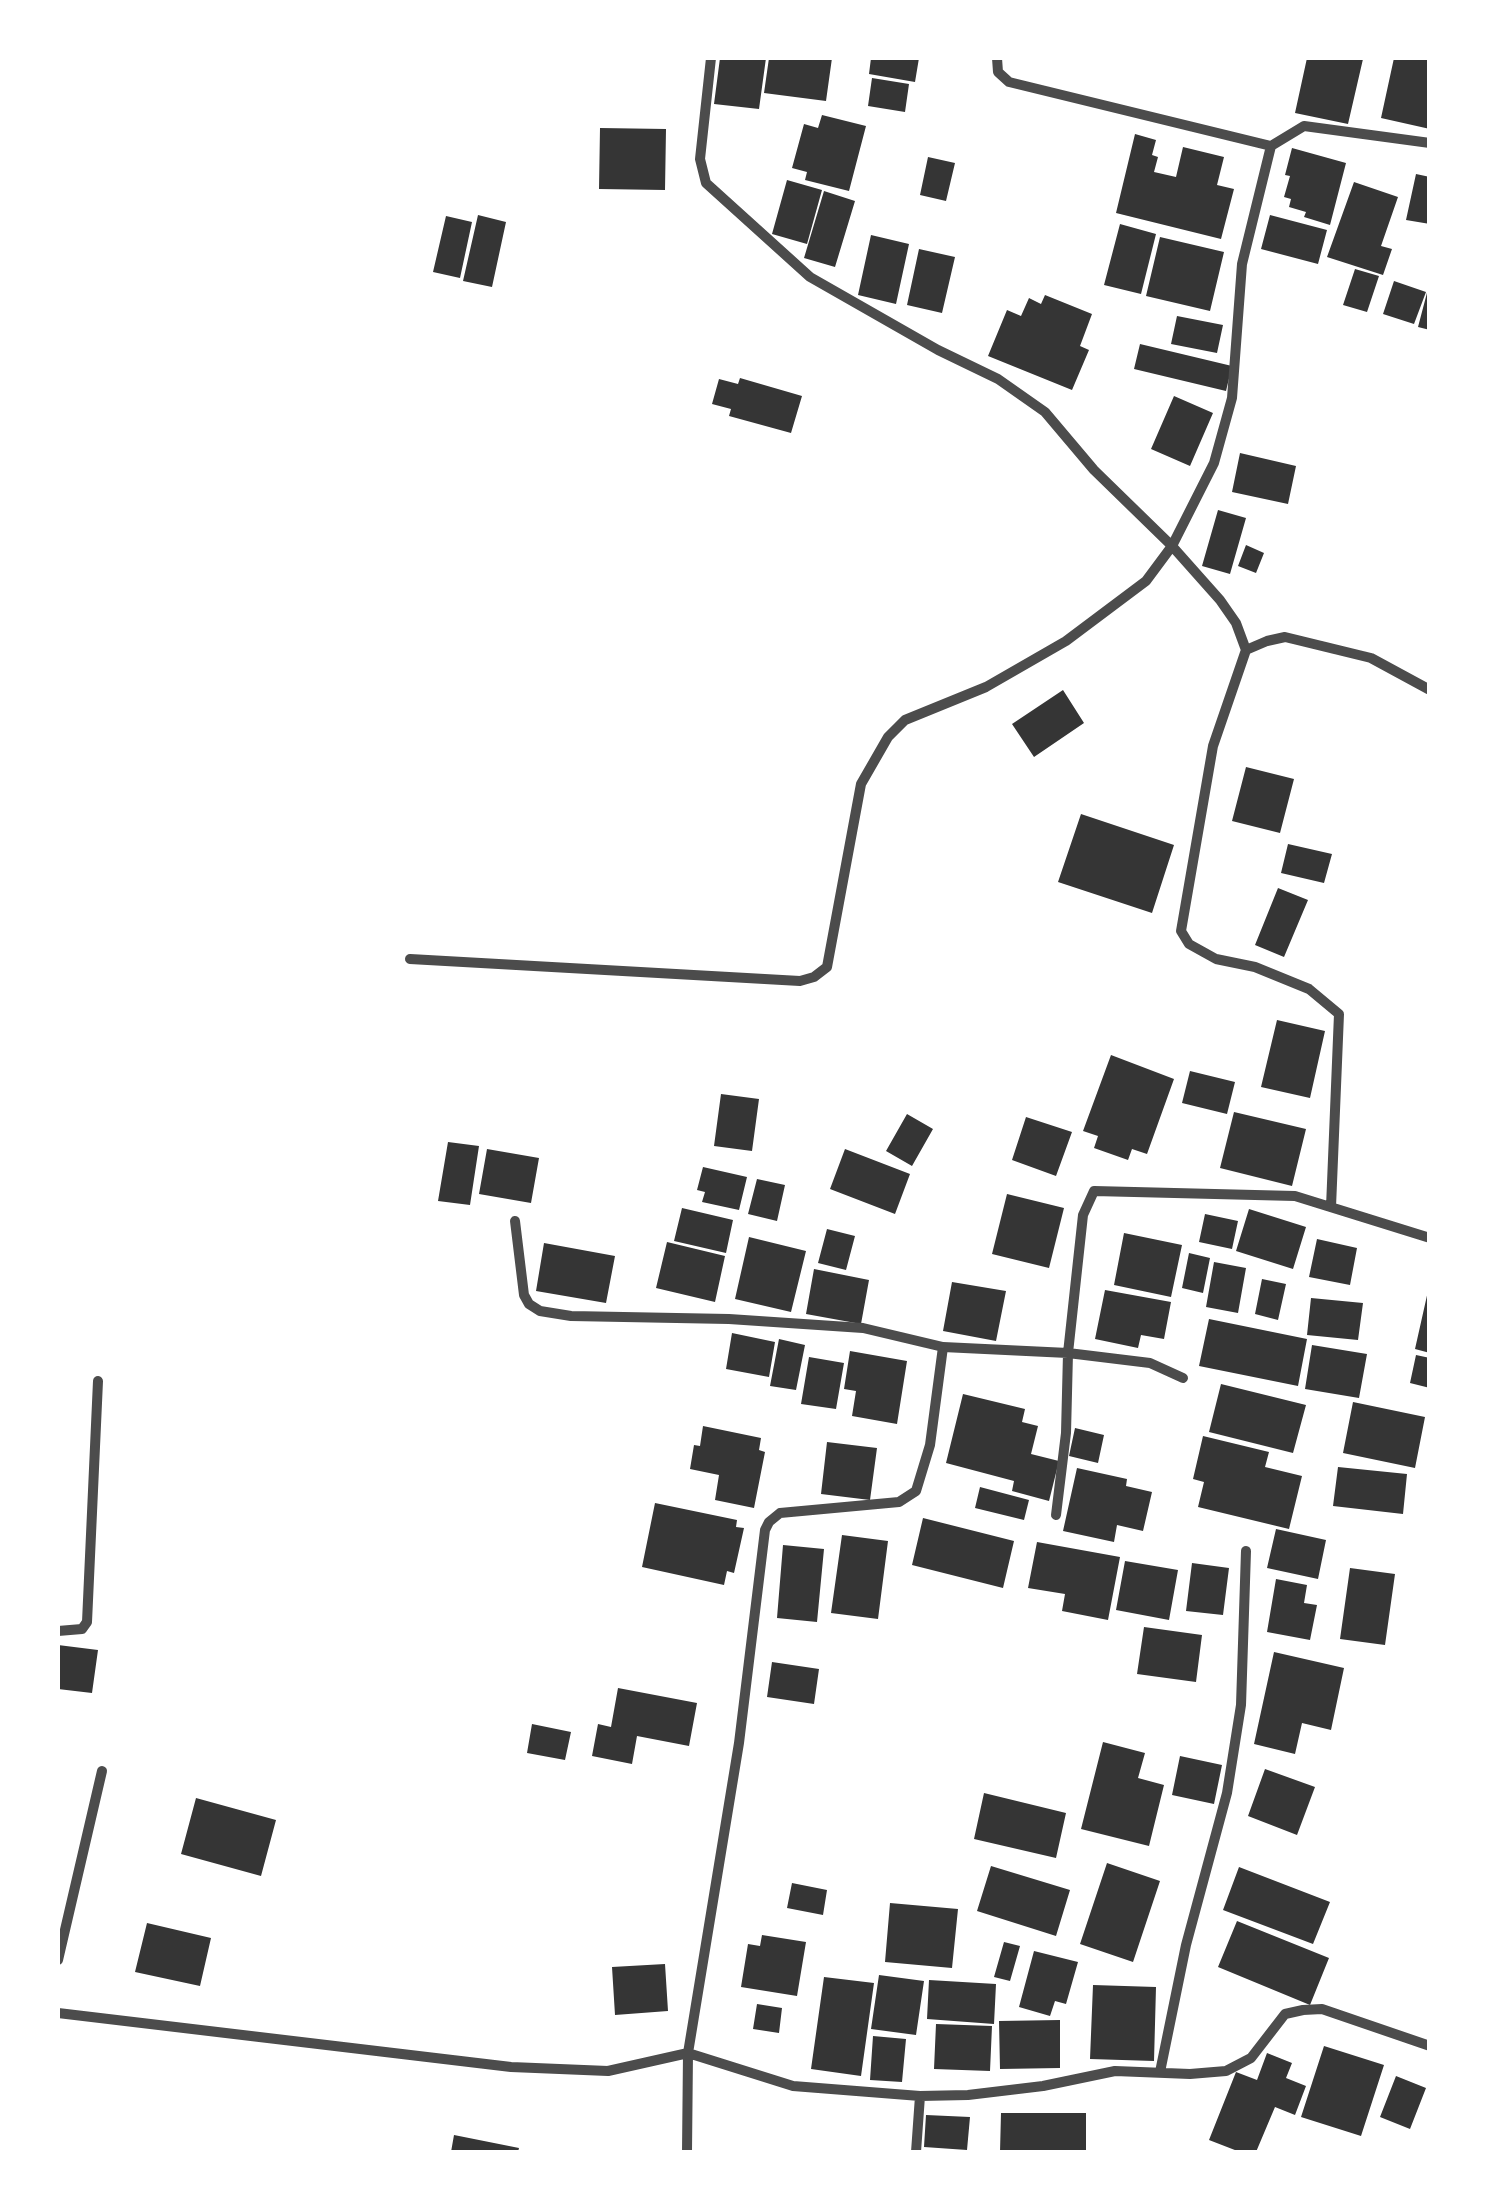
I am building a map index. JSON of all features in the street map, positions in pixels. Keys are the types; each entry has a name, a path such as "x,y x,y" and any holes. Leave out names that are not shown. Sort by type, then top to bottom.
{"street":[{"path":"710,58 700,158 706,183 810,277 1022,394 1045,412 1134,512 1172,546 1236,624 1246,650 1212,746 1180,931 1189,944 1216,959 1255,968 1309,989 1339,1014 1331,1207"},
{"path":"997,58 998,72 1009,82 1270,146 1304,126 1430,143"},
{"path":"410,959 800,981 827,967 861,784 888,736 905,720 986,687 1066,640 1146,581 1172,546 1214,463 1232,398 1242,264 1270,146"},
{"path":"1246,650 1285,638 1320,644 1371,658 1430,690"},
{"path":"1056,1515 1083,1215 1094,1191 1296,1196 1430,1238"},
{"path":"516,1221 524,1295 540,1311 572,1316 729,1319 863,1328 943,1347 1150,1363 1183,1378"},
{"path":"687,2152 688,2053 718,1850 739,1742 765,1530 780,1513 899,1502 916,1490 930,1445 943,1347"},
{"path":"58,1631 82,1628 87,1622 98,1380"},
{"path":"1160,2072 1186,1945 1233,1758 1241,1705 1246,1551"},
{"path":"58,1960 102,1771"},
{"path":"58,2013 511,2067 608,2071 688,2053 793,2086 920,2096 1043,2086 1115,2071 1226,2071 1250,2058 1286,2014 1303,2010 1322,2009 1430,2046"},
{"path":"916,2152 920,2096"}],"building":[{"path":"720,58 766,58 759,109 714,104"},
{"path":"769,58 832,58 826,101 764,93"},
{"path":"871,58 919,58 915,82 869,74"},
{"path":"1307,58 1363,59 1348,124 1295,113"},
{"path":"1394,58 1430,58 1430,129 1381,118"},
{"path":"872,78 909,84 905,112 868,106"},
{"path":"822,115 866,126 849,191 805,180 807,172 792,168 804,124 818,128"},
{"path":"600,128 666,129 665,190 599,189"},
{"path":"1135,134 1156,140 1152,155 1158,157 1154,172 1176,177 1183,147 1224,157 1217,185 1234,189 1221,239 1116,213"},
{"path":"1292,148 1346,163 1330,225 1304,217 1306,212 1289,207 1291,199 1284,197"},
{"path":"928,157 955,163 946,201 920,195"},
{"path":"1416,174 1430,177 1430,224 1406,220"},
{"path":"787,180 822,190 807,244 772,234"},
{"path":"1354,182 1398,197 1381,246 1392,249 1383,275 1327,257"},
{"path":"824,191 855,201 835,267 804,258"},
{"path":"478,215 506,222 492,287 463,281"},
{"path":"1270,215 1327,230 1318,264 1261,249"},
{"path":"446,216 472,222 460,278 433,272"},
{"path":"1120,224 1156,234 1141,294 1104,285"},
{"path":"871,235 909,244 896,304 858,295"},
{"path":"1160,237 1224,252 1210,311 1146,296"},
{"path":"919,249 955,257 942,313 907,305"},
{"path":"1355,269 1379,276 1367,312 1343,305"},
{"path":"1394,281 1426,292 1414,324 1383,314"},
{"path":"1430,289 1430,330 1418,327"},
{"path":"1045,295 1092,314 1080,346 1089,350 1072,390 988,356 1007,310 1021,316 1029,298 1041,304"},
{"path":"1177,316 1223,325 1217,353 1171,344"},
{"path":"1140,344 1232,366 1226,391 1134,369"},
{"path":"740,378 802,396 791,433 729,416 731,409 712,404 719,379 738,384"},
{"path":"1174,396 1213,413 1190,466 1151,449"},
{"path":"1240,453 1296,466 1288,504 1232,492"},
{"path":"1218,510 1246,518 1230,574 1202,566"},
{"path":"1246,545 1264,553 1256,573 1238,566"},
{"path":"1063,690 1084,723 1034,757 1012,724"},
{"path":"1246,767 1294,779 1280,833 1232,821"},
{"path":"1081,814 1174,845 1152,913 1058,882"},
{"path":"1288,844 1332,854 1324,883 1281,873"},
{"path":"1278,888 1308,900 1284,957 1255,945"},
{"path":"1277,1020 1325,1031 1310,1098 1261,1087"},
{"path":"1111,1055 1174,1079 1147,1154 1132,1149 1128,1160 1094,1148 1098,1136 1083,1131"},
{"path":"1190,1071 1235,1082 1227,1114 1182,1103"},
{"path":"721,1094 759,1099 752,1151 714,1146"},
{"path":"1234,1112 1306,1129 1292,1186 1220,1168"},
{"path":"907,1114 933,1129 912,1166 886,1151"},
{"path":"1026,1117 1072,1132 1056,1176 1012,1160"},
{"path":"448,1142 479,1146 470,1205 438,1201"},
{"path":"487,1149 539,1158 531,1203 479,1194"},
{"path":"845,1149 910,1174 895,1214 830,1189"},
{"path":"703,1167 747,1177 739,1210 702,1202 705,1192 697,1190"},
{"path":"757,1179 785,1185 777,1221 748,1214"},
{"path":"1007,1194 1064,1208 1049,1268 992,1254"},
{"path":"682,1208 733,1220 726,1253 674,1241"},
{"path":"1249,1209 1306,1227 1293,1269 1236,1251"},
{"path":"1205,1214 1238,1221 1232,1249 1199,1242"},
{"path":"827,1229 855,1236 846,1270 818,1263"},
{"path":"1124,1233 1182,1245 1171,1297 1114,1285"},
{"path":"749,1237 806,1251 791,1312 735,1299"},
{"path":"1317,1239 1357,1248 1350,1285 1309,1277"},
{"path":"667,1242 725,1256 715,1302 656,1288"},
{"path":"544,1243 615,1256 606,1303 536,1291"},
{"path":"1189,1253 1210,1258 1203,1293 1182,1288"},
{"path":"1214,1262 1246,1268 1238,1313 1206,1307"},
{"path":"814,1269 869,1280 861,1324 806,1314"},
{"path":"1262,1279 1286,1284 1278,1320 1255,1314"},
{"path":"952,1282 1006,1291 996,1341 943,1331"},
{"path":"1105,1290 1171,1302 1164,1339 1141,1335 1138,1348 1095,1339"},
{"path":"1430,1291 1430,1353 1415,1349"},
{"path":"1311,1298 1363,1303 1358,1340 1307,1335"},
{"path":"1209,1319 1307,1339 1298,1386 1199,1366"},
{"path":"732,1333 775,1342 769,1377 726,1369"},
{"path":"779,1339 805,1345 796,1390 770,1386"},
{"path":"1312,1345 1367,1354 1359,1398 1305,1389"},
{"path":"850,1351 907,1361 897,1424 852,1416 856,1391 844,1389"},
{"path":"1416,1355 1430,1358 1430,1388 1410,1383"},
{"path":"809,1357 844,1363 836,1409 801,1404"},
{"path":"1221,1384 1306,1405 1293,1453 1209,1432"},
{"path":"963,1394 1025,1409 1022,1422 1038,1426 1031,1454 1059,1461 1049,1501 1012,1491 1014,1481 946,1463"},
{"path":"1353,1402 1425,1417 1415,1468 1343,1453"},
{"path":"703,1426 761,1438 759,1450 765,1452 754,1508 715,1500 719,1475 690,1469 694,1445 700,1446"},
{"path":"1075,1428 1104,1435 1098,1463 1069,1456"},
{"path":"1203,1436 1269,1452 1265,1467 1302,1476 1289,1529 1198,1507 1204,1482 1193,1479"},
{"path":"827,1442 877,1448 870,1500 821,1494"},
{"path":"1338,1467 1407,1474 1403,1514 1333,1506"},
{"path":"1077,1468 1127,1479 1126,1486 1152,1492 1143,1531 1117,1525 1114,1542 1063,1531"},
{"path":"980,1487 1029,1500 1024,1520 975,1508"},
{"path":"655,1503 737,1520 736,1527 744,1528 734,1573 727,1571 724,1585 642,1567"},
{"path":"923,1518 1014,1541 1003,1588 912,1565"},
{"path":"1276,1529 1326,1540 1318,1579 1267,1568"},
{"path":"842,1535 888,1541 878,1619 831,1613"},
{"path":"1037,1542 1120,1557 1108,1620 1062,1611 1065,1594 1028,1588"},
{"path":"783,1545 824,1549 817,1622 777,1618"},
{"path":"1125,1561 1178,1570 1169,1620 1116,1610"},
{"path":"1192,1563 1229,1568 1223,1615 1186,1611"},
{"path":"1350,1568 1395,1574 1385,1645 1340,1639"},
{"path":"1276,1579 1307,1585 1304,1603 1317,1605 1310,1640 1267,1632"},
{"path":"1144,1627 1202,1635 1196,1682 1137,1674"},
{"path":"58,1645 98,1650 92,1693 58,1689"},
{"path":"1274,1652 1344,1668 1331,1730 1302,1723 1295,1754 1254,1744"},
{"path":"772,1662 819,1669 814,1704 767,1697"},
{"path":"618,1688 697,1703 689,1746 637,1736 632,1764 592,1756 598,1724 611,1727"},
{"path":"532,1724 571,1732 565,1760 527,1753"},
{"path":"1103,1742 1145,1753 1138,1778 1164,1785 1149,1846 1081,1829"},
{"path":"1180,1756 1222,1765 1214,1804 1172,1795"},
{"path":"1265,1769 1315,1787 1297,1835 1248,1816"},
{"path":"984,1793 1066,1813 1056,1858 974,1839"},
{"path":"196,1798 276,1820 261,1876 181,1854"},
{"path":"1107,1863 1160,1881 1133,1962 1080,1944"},
{"path":"991,1866 1070,1890 1056,1936 977,1911"},
{"path":"1239,1867 1330,1902 1313,1944 1223,1910"},
{"path":"792,1883 827,1890 823,1915 787,1908"},
{"path":"890,1903 958,1909 952,1968 885,1962"},
{"path":"1237,1921 1329,1958 1310,2005 1218,1967"},
{"path":"147,1923 211,1938 200,1986 135,1972"},
{"path":"762,1935 806,1942 797,1996 741,1987 748,1944 760,1946"},
{"path":"1004,1942 1020,1946 1010,1981 994,1977"},
{"path":"1034,1951 1078,1962 1066,2004 1055,2001 1050,2016 1019,2007"},
{"path":"665,1964 668,2011 615,2015 612,1967"},
{"path":"879,1975 924,1981 916,2035 871,2029"},
{"path":"824,1977 874,1983 861,2076 811,2069"},
{"path":"929,1980 996,1984 994,2024 927,2019"},
{"path":"1093,1985 1156,1987 1154,2061 1090,2059"},
{"path":"757,2004 782,2008 779,2033 753,2029"},
{"path":"1060,2020 1060,2068 1000,2069 999,2021"},
{"path":"936,2024 992,2026 990,2071 934,2069"},
{"path":"873,2036 906,2039 902,2082 870,2080"},
{"path":"1324,2046 1384,2065 1361,2136 1301,2117"},
{"path":"1267,2053 1292,2063 1286,2078 1306,2086 1295,2115 1275,2107 1256,2152 1240,2152 1209,2140 1236,2072 1257,2080"},
{"path":"1396,2076 1426,2088 1410,2129 1380,2117"},
{"path":"1001,2113 1086,2113 1086,2152 1000,2152"},
{"path":"926,2115 970,2117 967,2150 924,2147"},
{"path":"454,2135 519,2148 518,2152 451,2152"}]}
